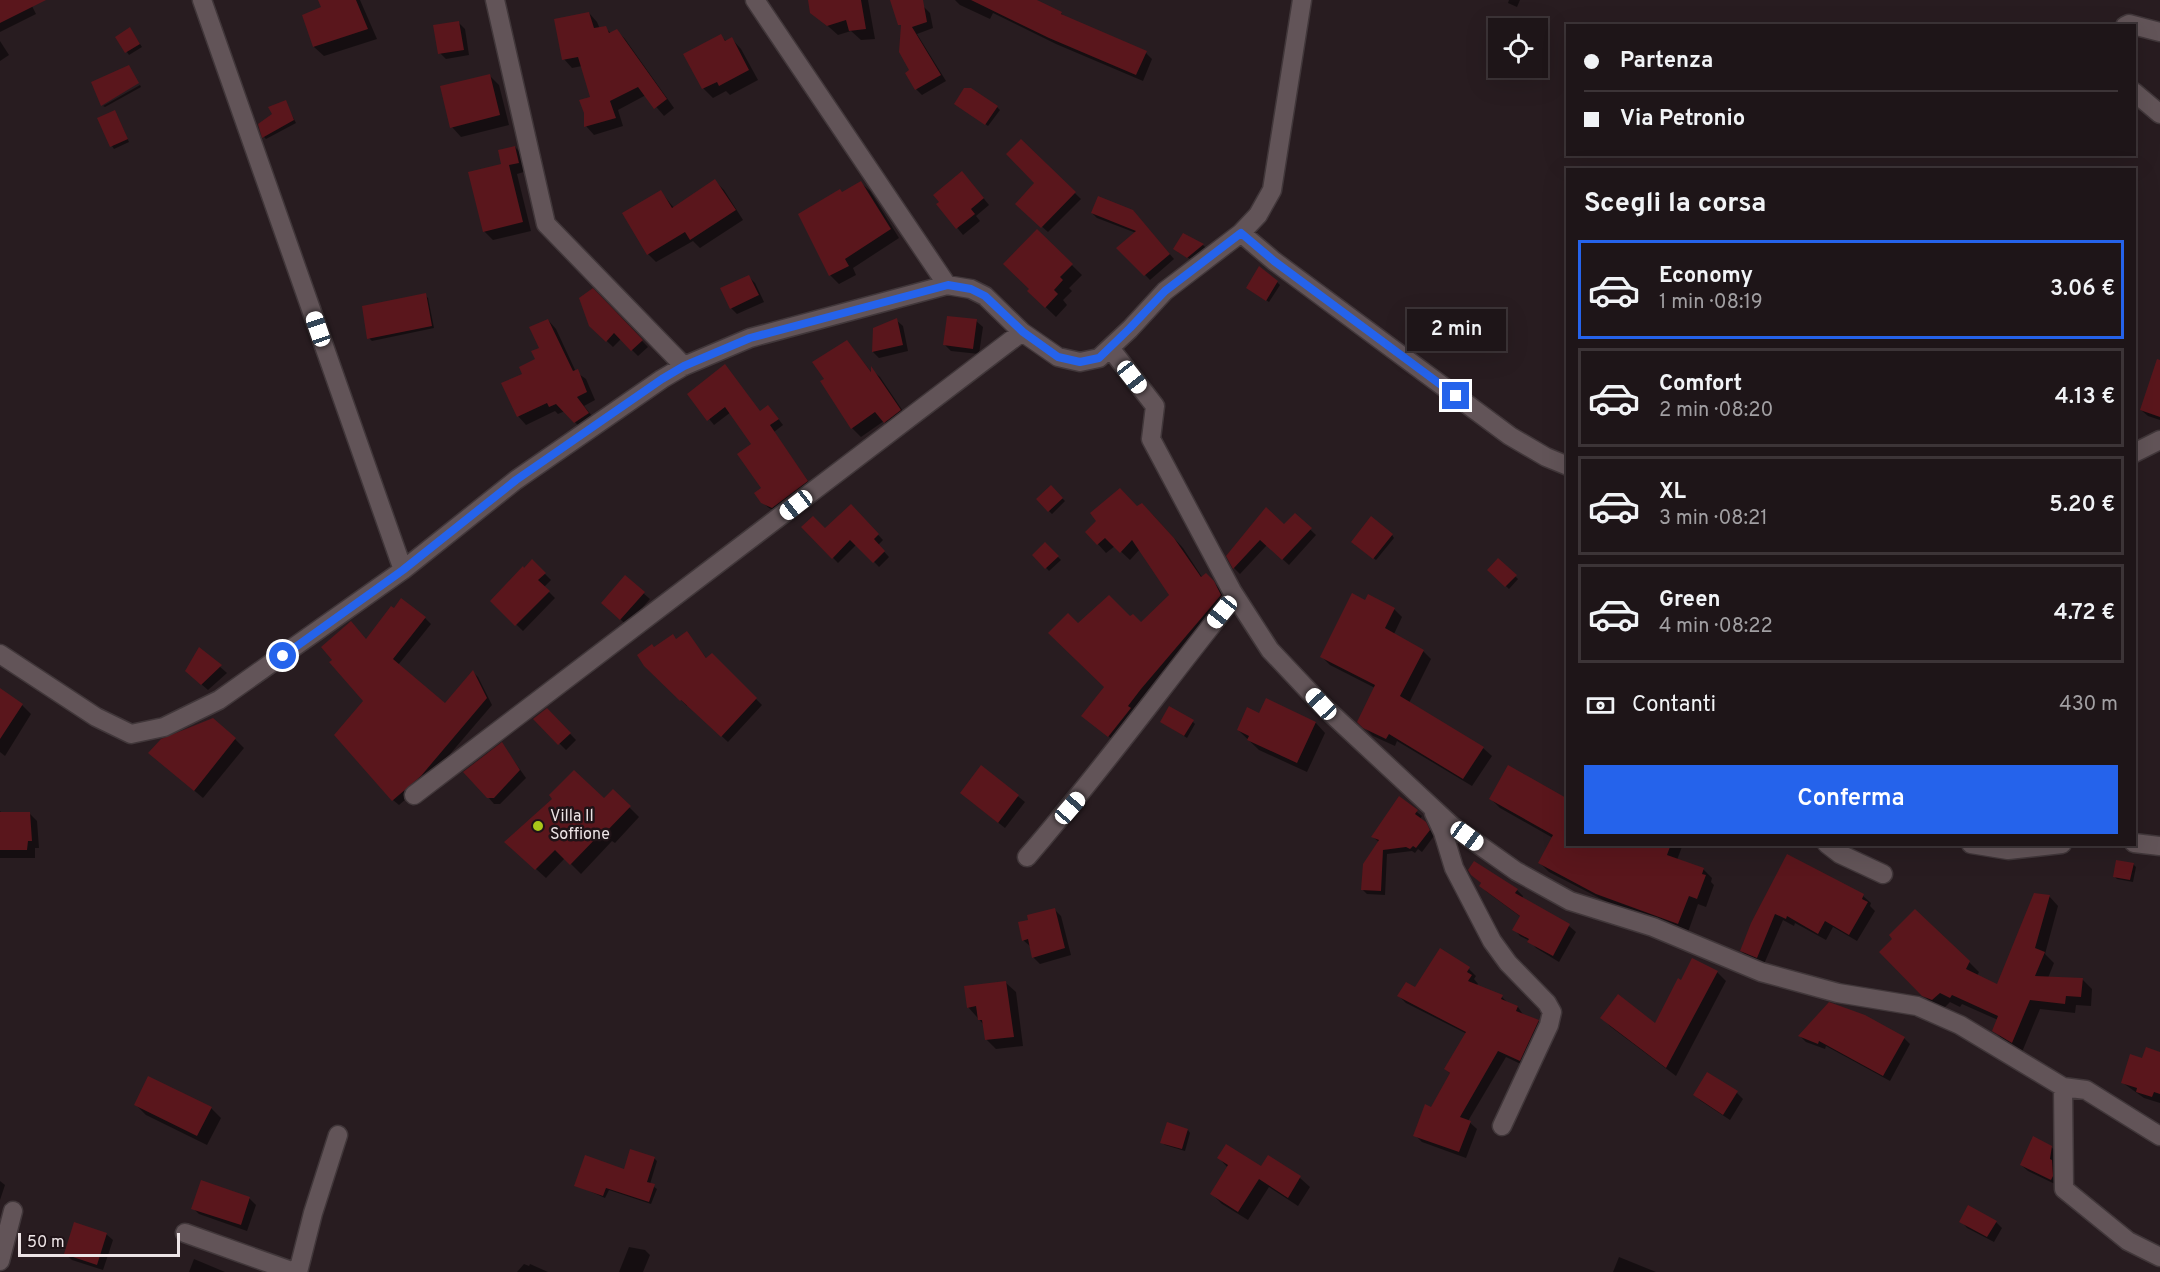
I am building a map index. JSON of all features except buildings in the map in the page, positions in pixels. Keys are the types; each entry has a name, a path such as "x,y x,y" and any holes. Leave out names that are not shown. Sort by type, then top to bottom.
{"street":[{"path":"202,0 403,570"},
{"path":"495,0 546,224 684,366"},
{"path":"754,0 948,285"},
{"path":"0,654 96,717 131,734 164,727 219,700 403,570 516,480 662,379 684,366 750,338 948,285 971,289 985,296 1023,332 1058,357 1080,362 1099,358 1165,291 1241,233 1258,216 1272,190 1302,0"},
{"path":"2136,26 2160,32"},
{"path":"2136,94 2160,114"},
{"path":"1241,233 1274,261 1510,436 1546,457 1566,465"},
{"path":"414,795 1023,332"},
{"path":"1110,348 1155,406 1151,439 1235,596 1270,650 1306,689 1451,825 1516,871 1570,901 1653,927 1761,972 1838,993 1917,1006 1960,1025 2063,1087 2086,1090 2160,1136"},
{"path":"2136,452 2160,440"},
{"path":"1027,857 1084,791 1180,664 1235,596"},
{"path":"1431,807 1443,832 1454,868 1492,941 1508,963 1547,1003 1552,1012 1502,1126"},
{"path":"2136,843 2160,846"},
{"path":"1830,846 1840,854 1883,874"},
{"path":"1983,846 2008,850 2044,846"},
{"path":"2063,1087 2064,1189 2128,1241 2160,1257"},
{"path":"185,1233 296,1272 338,1135"},
{"path":"0,1261 13,1211"}],"place":[{"name":"Villa Il Soffione","path":"538,826"}],"route":[{"path":"283,656 381,587 516,480 684,366 750,338 948,285 971,289 985,296 1023,332 1058,357 1080,362 1099,358 1165,291 1241,233 1274,261 1456,396"}]}
